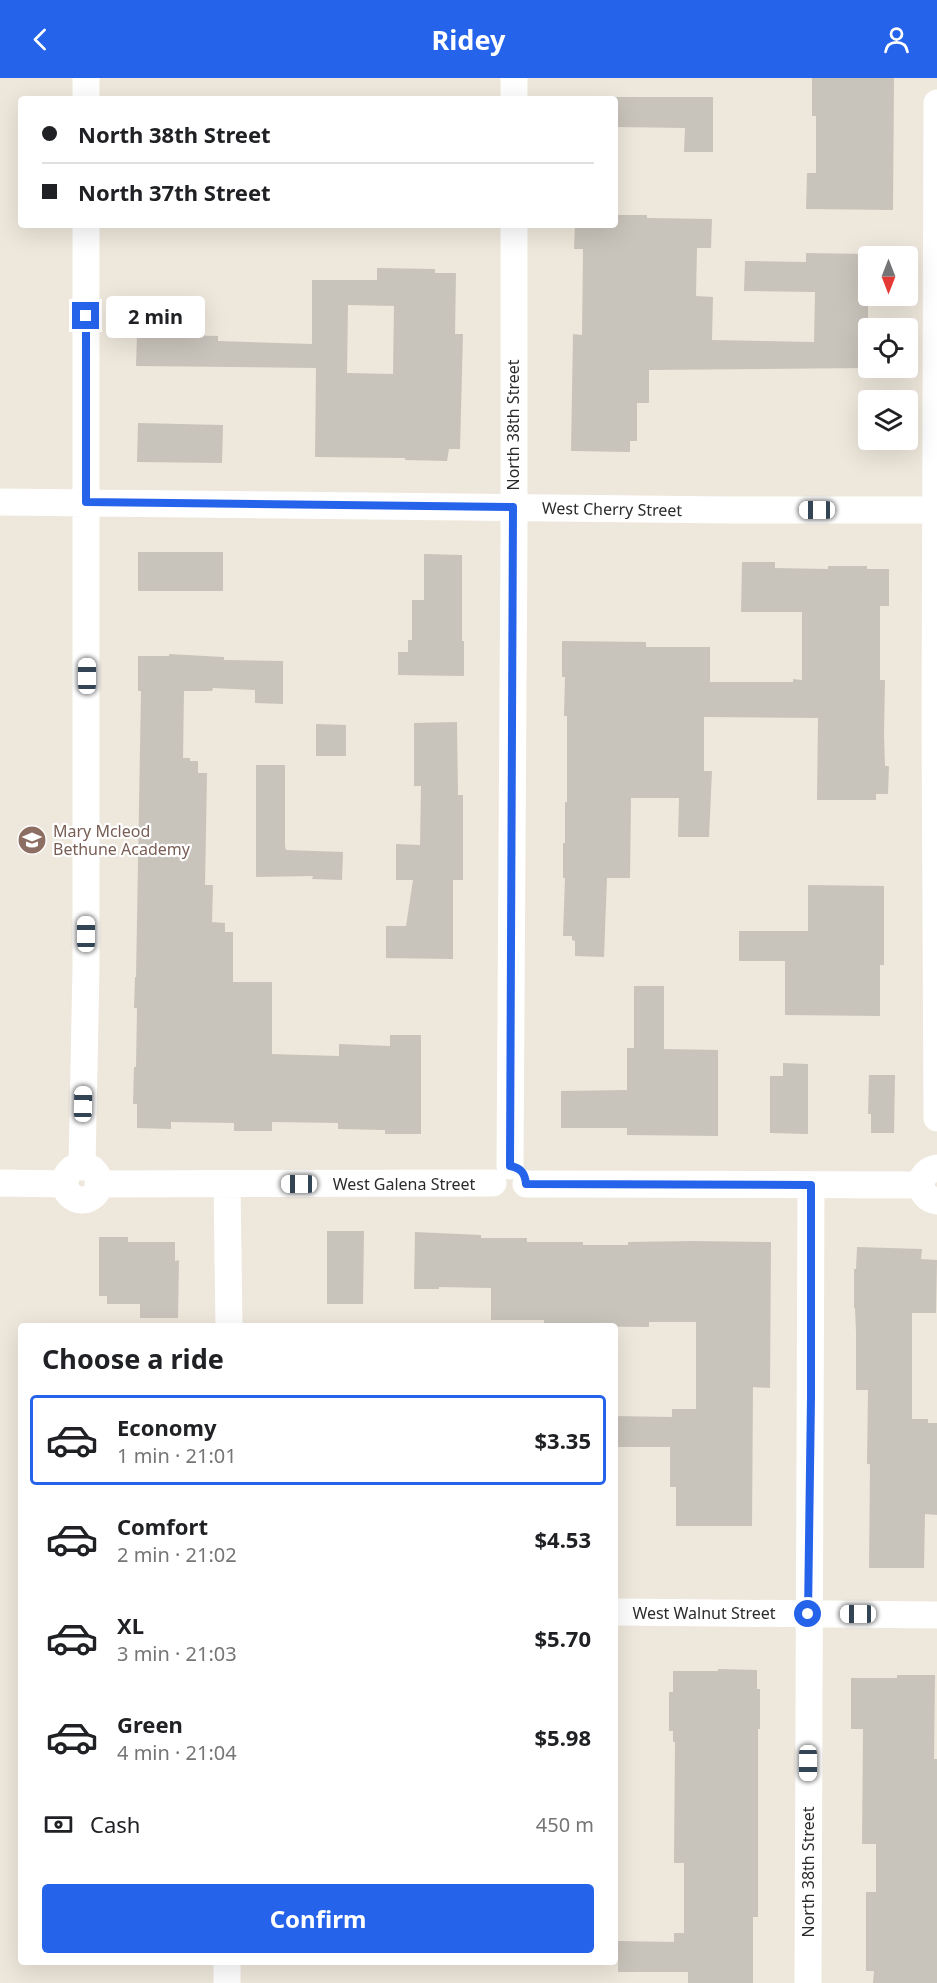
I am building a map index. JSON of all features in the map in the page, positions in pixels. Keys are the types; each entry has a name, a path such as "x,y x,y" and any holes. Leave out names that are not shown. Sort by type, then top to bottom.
{"street":[{"path":"86,78 86,96"},
{"path":"514,78 514,96"},
{"path":"937,103 937,1118"},
{"path":"82,1178 86,967 86,228"},
{"name":"North 38th Street","path":"510,1177 514,228"},
{"name":"West Cherry Street","path":"0,502 937,510"},
{"name":"West Galena Street","path":"0,1183 82,1178 227,1184 510,1177 811,1185 932,1185"},
{"path":"227,1184 229,1323"},
{"name":"North 38th Street","path":"808,1983 811,1185"},
{"name":"West Walnut Street","path":"618,1612 937,1615"},
{"path":"227,1965 227,1983"}],"building":[{"path":"812,78 894,78 893,210 806,209 807,173 816,173 816,116 812,116"},
{"path":"618,97 713,97 713,152 684,152 685,128 618,127"},
{"path":"618,215 712,219 711,248 697,248 696,296 713,297 712,340 814,342 815,292 744,291 745,261 806,262 806,253 858,254 858,306 868,306 868,318 858,318 858,368 649,370 649,403 637,403 637,441 630,441 630,452 571,451 573,334 582,335 583,249 574,249 575,228 618,228"},
{"path":"377,268 435,269 435,273 456,273 455,334 463,334 460,449 449,449 447,461 315,457 316,368 136,366 137,335 161,336 161,332 218,336 218,341 312,344 312,280 377,280","holes":["348,305 394,306 393,374 347,373"]},
{"path":"138,423 223,425 222,463 137,462"},
{"path":"138,552 223,552 223,591 138,591"},
{"path":"424,554 462,555 464,676 398,675 398,652 408,652 408,640 412,640 412,600 424,600"},
{"path":"742,562 775,562 775,568 828,569 828,566 867,566 867,569 889,569 889,606 880,606 880,680 885,680 884,734 885,766 889,766 888,794 876,794 876,800 817,800 818,718 704,717 704,771 712,771 709,837 678,837 679,798 631,798 630,878 607,878 604,957 575,956 575,941 572,940 572,936 563,936 567,716 564,716 565,677 562,677 562,641 646,642 646,647 710,647 710,682 793,682 793,679 802,680 802,612 741,612"},
{"path":"169,654 224,657 224,660 283,661 283,704 255,703 255,690 213,688 212,691 184,691 183,758 198,761 198,773 207,773 205,885 213,885 212,922 225,923 225,932 233,932 233,982 272,982 272,1054 339,1056 339,1044 390,1046 390,1035 421,1035 421,1134 385,1134 385,1130 338,1129 338,1123 272,1122 272,1131 234,1131 234,1123 171,1122 171,1129 137,1128 137,1104 133,1104 134,1067 136,1067 137,1008 134,1008 141,691 138,691 138,656 169,656"},
{"path":"457,722 458,795 463,795 463,880 453,880 453,959 386,958 386,926 406,926 413,880 396,880 396,844 420,845 421,786 414,786 414,723"},
{"path":"316,724 346,725 346,756 316,756"},
{"path":"256,765 285,765 286,850 343,852 342,880 312,879 313,876 256,877"},
{"path":"808,885 884,886 884,965 880,965 880,1016 785,1015 785,961 739,961 739,931 808,931"},
{"path":"634,986 664,986 664,1049 718,1050 718,1136 627,1135 627,1128 561,1128 561,1091 627,1090 627,1048 634,1048"},
{"path":"783,1063 808,1064 808,1134 770,1133 770,1076 783,1076"},
{"path":"869,1075 895,1075 894,1133 871,1133 871,1114 868,1114"},
{"path":"327,1231 364,1231 363,1304 327,1304"},
{"path":"415,1232 481,1235 481,1238 527,1238 527,1242 583,1242 583,1245 628,1245 628,1242 771,1242 770,1388 753,1387 752,1526 676,1526 676,1487 670,1487 670,1447 618,1447 618,1416 672,1417 672,1409 696,1409 696,1322 649,1322 649,1327 618,1327 618,1323 491,1320 491,1288 414,1289"},
{"path":"99,1237 128,1237 128,1242 175,1242 175,1261 179,1260 178,1318 140,1318 140,1304 107,1304 107,1296 99,1296"},
{"path":"857,1247 922,1249 921,1259 937,1260 936,1313 912,1313 912,1419 928,1419 928,1423 937,1423 937,1515 925,1514 924,1568 869,1568 868,1390 856,1390 854,1269 856,1269"},
{"path":"718,1669 757,1670 757,1689 760,1689 758,1917 753,1917 753,1983 688,1983 688,1972 618,1972 618,1941 674,1942 674,1933 684,1933 684,1863 674,1863 675,1742 673,1742 673,1731 669,1731 669,1692 673,1692 673,1671 718,1671"},
{"path":"897,1675 935,1675 937,1983 873,1983 874,1971 866,1971 866,1892 876,1892 876,1844 862,1844 863,1729 851,1729 851,1678 897,1678"}],"place":[{"name":"Mary Mcleod Bethune Academy","path":"32,840"}],"route":[{"path":"86,316 86,502 513,507 510,1166 523,1172 526,1184 811,1185 808,1614"}]}
